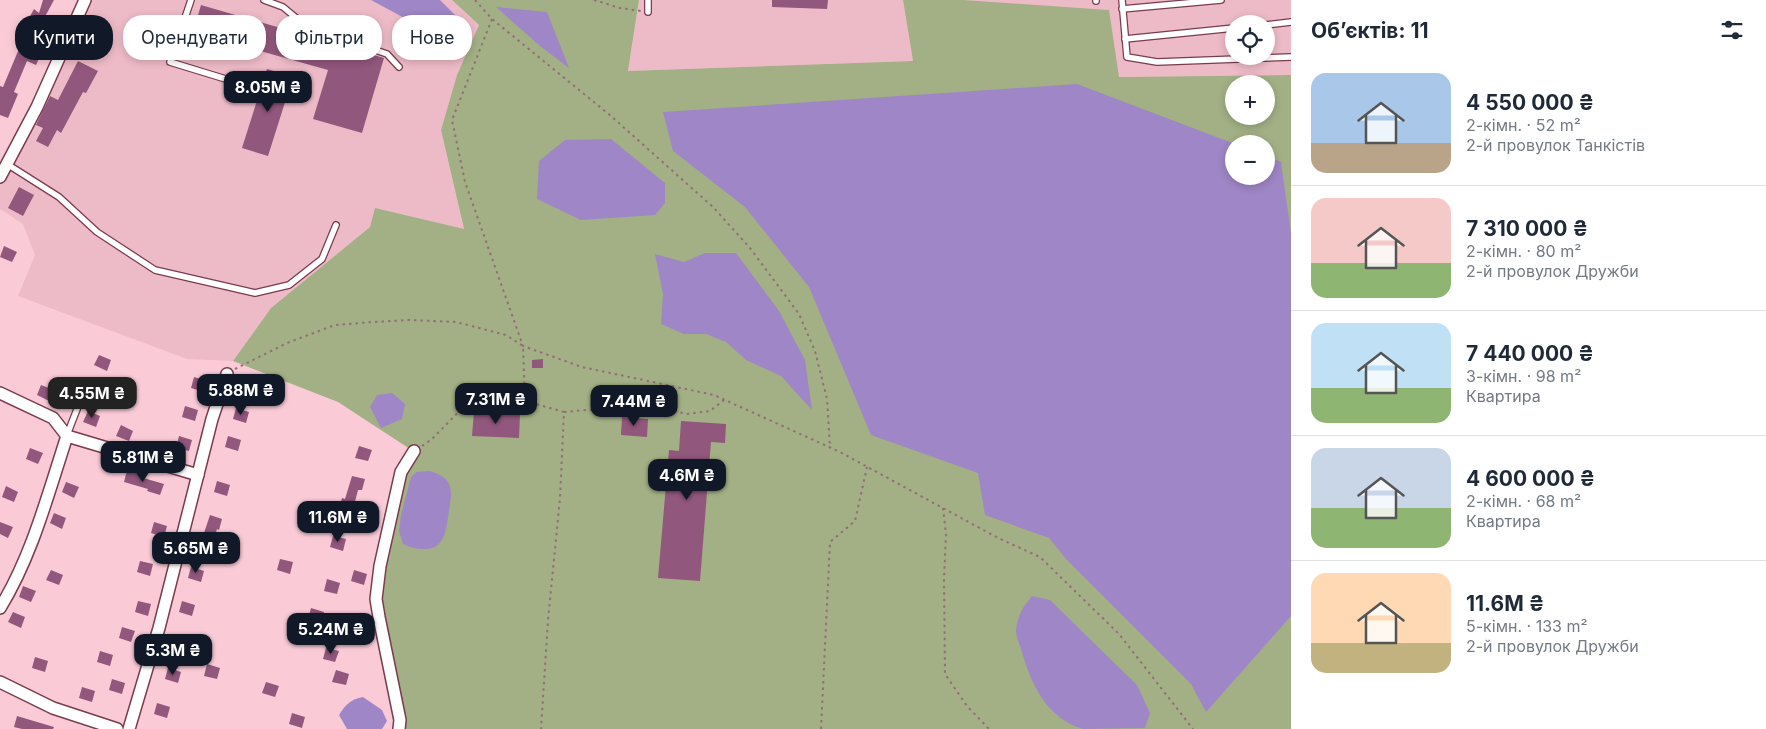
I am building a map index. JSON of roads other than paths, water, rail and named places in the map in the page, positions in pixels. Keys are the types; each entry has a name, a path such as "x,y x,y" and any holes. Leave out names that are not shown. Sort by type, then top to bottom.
{"street":[{"path":"0,177 37,107 85,0"},
{"path":"129,729 160,628 212,419 227,374"},
{"path":"0,393 53,418 67,436 198,475"},
{"path":"0,608 13,586 30,546 67,436"},
{"path":"399,729 400,720 376,599 384,548 401,472 414,451"},
{"path":"0,682 53,708 117,729"}],"lane":[{"path":"191,0 170,62 242,84"},
{"path":"264,0 283,7 306,26 387,54 400,67"},
{"path":"648,0 648,12"},
{"path":"1122,0 1127,57 1157,62 1291,57"},
{"path":"1122,9 1221,0"},
{"path":"1275,23 1291,22"},
{"path":"1126,40 1225,29"},
{"path":"7,164 59,197 97,232 155,270 256,292 289,285 322,259 336,225"},
{"path":"67,436 86,386"}]}
